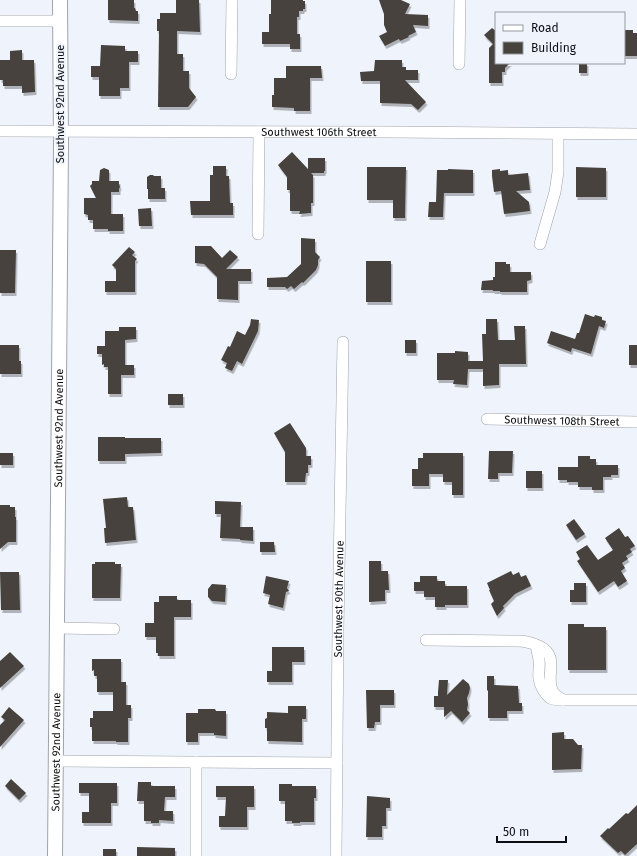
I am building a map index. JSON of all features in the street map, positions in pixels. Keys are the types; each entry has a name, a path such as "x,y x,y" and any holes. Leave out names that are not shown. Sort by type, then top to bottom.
{"street":[{"name":"Southwest 92nd Avenue","path":"55,856 60,0"},
{"path":"231,74 232,0"},
{"path":"459,64 460,0"},
{"path":"0,21 60,21"},
{"name":"Southwest 106th Street","path":"0,131 637,134"},
{"path":"258,234 259,132"},
{"path":"540,244 555,192 558,172 558,134"},
{"name":"Southwest 90th Avenue","path":"336,856 338,614 343,342"},
{"name":"Southwest 108th Street","path":"487,419 637,422"},
{"path":"57,628 114,629"},
{"path":"426,640 523,641 532,643 536,645 539,660 539,679 545,692 550,698 554,700 637,700"},
{"path":"56,761 337,763"},
{"path":"196,762 196,856"}],"building":[{"path":"108,0 134,0 134,8 138,11 138,21 108,20"},
{"path":"176,0 199,0 200,32 177,31 177,54 183,54 183,71 189,71 189,88 196,97 188,107 158,107 159,31 157,31 157,19 160,19 160,13 176,13"},
{"path":"271,0 305,1 305,9 303,9 303,11 299,11 299,17 297,17 297,34 300,34 300,49 290,49 290,44 262,44 262,32 269,32"},
{"path":"379,0 401,0 410,4 405,14 428,15 428,26 413,25 416,32 408,36 409,37 400,41 399,39 385,46 379,36 387,32 384,25 384,14"},
{"path":"492,28 495,30 495,64 509,64 505,68 505,72 502,72 502,83 489,83 489,48 493,44 484,35"},
{"path":"625,30 633,30 633,33 637,33 637,56 625,56"},
{"path":"101,45 125,46 125,51 138,51 138,62 129,62 129,88 120,88 120,96 99,96 99,77 91,77 91,66 100,66"},
{"path":"22,50 22,60 34,60 35,92 22,93 22,86 3,86 3,80 0,80 0,60 10,60 10,51"},
{"path":"375,60 402,60 402,67 406,67 406,70 418,70 418,80 405,80 426,102 418,110 411,104 380,103 380,81 361,81 360,72 374,71"},
{"path":"579,64 587,64 587,73 579,73"},
{"path":"286,66 321,66 322,78 310,78 310,111 294,111 294,108 272,107 274,78 286,78"},
{"path":"292,152 308,169 308,158 325,158 324,173 311,173 313,175 313,203 311,203 311,213 299,214 300,211 290,211 290,190 287,190 287,177 278,165"},
{"path":"213,166 226,166 226,176 229,176 230,203 233,203 233,215 191,215 190,201 210,201 210,175 213,175"},
{"path":"367,167 406,167 405,218 393,218 393,200 367,200"},
{"path":"576,167 606,168 606,197 576,197"},
{"path":"104,168 109,170 109,181 119,181 119,192 111,192 111,214 123,214 123,231 93,229 93,220 88,220 88,215 84,214 84,198 96,198 90,186 92,181 99,181 100,170"},
{"path":"500,169 500,171 508,170 508,175 528,173 530,190 516,191 529,202 530,211 504,214 501,191 494,192 492,176 492,170"},
{"path":"437,170 473,170 473,193 444,193 443,217 428,217 429,202 436,202"},
{"path":"150,175 161,176 161,188 165,188 165,199 148,199 147,177"},
{"path":"151,208 152,226 139,226 138,209"},
{"path":"301,238 315,239 315,252 320,257 316,270 303,283 302,282 294,289 291,286 287,289 285,287 267,287 267,278 287,277 301,264"},
{"path":"195,246 211,246 222,258 230,250 238,257 226,269 251,269 251,281 238,281 238,300 217,299 217,277 204,264 195,263"},
{"path":"129,247 135,252 132,255 137,259 135,261 135,292 105,292 105,281 116,281 116,269 112,265"},
{"path":"0,250 16,250 15,293 0,293"},
{"path":"366,261 391,261 391,302 366,302"},
{"path":"495,262 506,262 506,264 510,264 510,272 531,272 531,280 527,281 527,292 481,290 482,281 493,280 493,277 495,277"},
{"path":"585,314 594,317 595,315 602,317 602,320 606,321 604,328 599,326 591,354 572,348 571,352 547,343 551,331 575,339 577,333 579,333"},
{"path":"251,319 259,320 258,331 242,364 237,361 232,371 225,368 227,363 221,360 228,346 230,347 237,331 245,335"},
{"path":"486,319 497,319 498,340 515,340 514,326 525,326 526,364 499,364 499,385 483,386 483,369 468,369 467,385 453,384 454,380 437,380 437,353 455,353 455,351 468,352 468,361 483,361 482,334 486,334"},
{"path":"119,327 136,327 136,339 125,340 125,365 134,365 134,375 121,375 121,394 108,394 108,367 104,367 104,364 102,365 102,354 97,354 97,346 105,346 105,331 119,331"},
{"path":"405,340 416,340 416,353 405,353"},
{"path":"0,345 19,345 21,374 0,374"},
{"path":"629,345 637,345 637,365 629,365"},
{"path":"168,394 183,394 183,405 168,405"},
{"path":"290,423 306,448 306,456 311,456 311,465 308,465 308,473 306,473 305,482 285,482 285,452 274,433"},
{"path":"98,437 161,438 161,453 125,454 125,461 98,461"},
{"path":"489,451 513,451 512,473 498,473 498,479 488,479"},
{"path":"0,453 13,453 13,465 0,465"},
{"path":"423,453 463,453 463,495 452,495 452,482 443,482 443,474 429,474 429,486 412,486 412,469 418,469 418,458 423,458"},
{"path":"578,456 590,456 590,459 596,459 596,465 618,465 618,475 603,477 603,490 592,490 592,487 578,487 578,482 558,480 558,467 578,467"},
{"path":"526,471 542,471 542,488 526,488"},
{"path":"127,497 128,507 133,507 136,540 105,543 104,528 106,528 103,499"},
{"path":"215,501 241,502 240,527 253,527 253,541 220,538 221,514 215,514"},
{"path":"0,505 10,505 10,507 15,507 16,542 8,542 0,549"},
{"path":"574,519 585,534 576,540 566,525"},
{"path":"619,528 625,537 628,536 635,546 630,549 632,552 626,556 628,559 622,563 625,568 621,571 627,581 618,587 614,581 598,592 577,561 580,559 576,552 587,545 598,560 613,550 605,538"},
{"path":"260,542 274,542 275,552 260,552"},
{"path":"369,561 381,561 381,571 388,571 389,590 385,590 385,601 369,602"},
{"path":"95,562 115,562 115,564 121,564 120,598 92,598 92,564 95,564"},
{"path":"511,571 513,575 519,572 521,577 526,575 531,586 515,594 503,606 504,608 497,616 491,604 494,601 487,583"},
{"path":"0,572 19,572 20,610 1,610"},
{"path":"266,576 289,581 287,588 289,591 286,592 283,608 268,604 270,595 263,593"},
{"path":"420,576 437,576 437,581 445,581 445,586 467,586 467,605 445,605 445,607 435,607 435,597 424,597 424,591 414,591 414,582 420,582"},
{"path":"574,583 586,583 586,602 570,602 570,590 574,590"},
{"path":"212,584 226,585 225,602 212,601 208,597 208,589"},
{"path":"159,596 177,596 177,600 191,600 191,617 174,617 174,656 158,656 158,653 156,653 156,637 145,637 145,623 154,623 154,602 159,602"},
{"path":"568,624 584,624 584,627 606,627 606,670 568,670"},
{"path":"272,647 304,647 304,662 292,662 292,682 267,682 267,671 272,671"},
{"path":"10,652 24,666 0,688 0,661"},
{"path":"92,659 121,659 121,682 126,682 126,705 131,705 131,718 128,718 128,742 92,741 92,727 90,727 90,718 93,718 93,711 113,711 113,692 97,692 97,676 94,676 94,670 92,671"},
{"path":"487,676 494,676 494,685 518,686 519,703 522,703 522,711 507,711 507,718 488,718"},
{"path":"463,679 469,684 470,688 467,698 467,710 470,713 462,722 451,711 444,717 444,707 434,707 434,696 438,696 439,680 448,680 447,695"},
{"path":"366,690 394,690 394,705 380,705 380,722 375,722 374,728 367,728"},
{"path":"288,706 306,706 306,719 302,719 302,742 267,741 265,719 267,718 267,712 288,713"},
{"path":"9,707 24,720 0,747 0,725 5,720 1,717"},
{"path":"198,709 215,709 216,711 226,711 226,736 214,735 214,733 198,733 198,742 186,742 186,713 198,713"},
{"path":"564,732 564,739 573,739 578,745 582,745 581,769 552,770 552,733"},
{"path":"11,779 26,793 19,800 5,786"},
{"path":"138,782 151,782 151,786 175,786 175,797 165,797 164,811 173,811 173,821 159,820 159,823 151,823 151,821 144,821 144,801 137,801"},
{"path":"79,783 117,783 117,803 111,803 111,823 82,823 82,812 89,812 89,793 79,793"},
{"path":"279,784 292,784 292,786 316,786 316,798 314,798 314,822 292,823 292,821 285,821 285,801 279,801"},
{"path":"216,786 254,786 254,807 247,807 247,827 219,827 219,816 225,816 226,797 216,797"},
{"path":"367,796 390,798 390,808 386,808 386,826 382,826 382,837 366,837"},
{"path":"637,805 637,844 625,855 621,851 618,853 600,836"},
{"path":"137,847 175,848 175,856 137,856"},
{"path":"103,849 116,849 116,856 103,856"}]}
